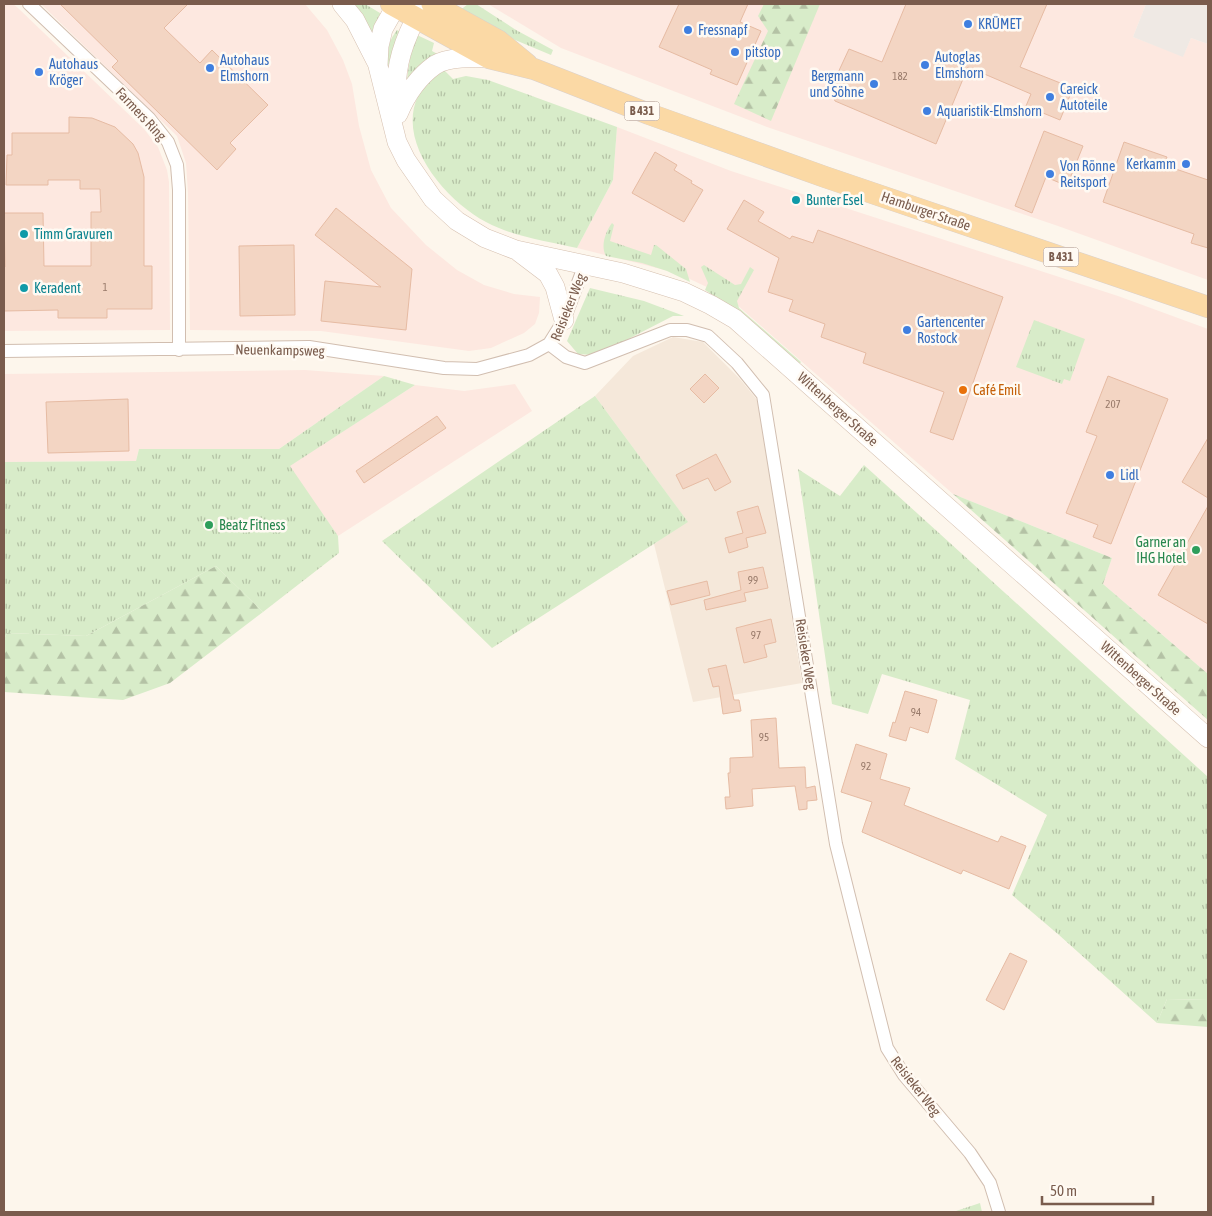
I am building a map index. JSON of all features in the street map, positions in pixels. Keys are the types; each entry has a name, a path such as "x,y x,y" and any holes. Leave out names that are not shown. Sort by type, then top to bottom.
{"main road":[{"path":"342,4 355,20 378,66"},
{"name":"Hamburger Straße","path":"432,4 499,41 534,69"},
{"name":"Wittenberger Straße","path":"395,5 383,30 378,46 378,66 397,142 406,160 433,198 457,221 485,238 516,250 651,280 684,292 734,319 1208,738"},
{"name":"Hamburger Straße","path":"395,5 419,11 489,58 534,69 649,114 834,180 1208,307"},
{"name":"Wittenberger Straße","path":"417,175 404,140 395,90 398,63 403,44 419,11"},
{"path":"398,115 407,94 436,64 466,57 489,58"},
{"path":"516,250 548,274 555,287 564,320"}],"street":[{"name":"Farmers Ring","path":"29,4 149,118 168,142 176,165 179,190 180,350"},
{"name":"Reisieker Weg","path":"585,264 564,320 550,344 566,358 585,363 670,330 687,330 708,336 737,363 763,395 836,844 887,1048 904,1074 970,1153 990,1183 999,1212"},
{"name":"Neuenkampsweg","path":"4,351 309,347 444,368 477,369 529,355 550,344"}],"shaded area":[{"path":"4,4 13,4 18,8 144,129 158,147 167,170 169,182 170,330 4,331"},
{"path":"41,4 305,4 327,30 343,60 352,84 359,126 371,170 391,208 426,245 457,270 484,285 514,294 540,297 539,313 535,324 524,333 491,348 469,351 321,331 190,330 186,163 177,136"},
{"path":"488,4 1146,4 1133,37 1183,56 1191,38 1208,44 1208,280 1058,226 767,127 561,48"},
{"path":"1146,4 1208,4 1208,44 1191,38 1183,57 1133,37"},
{"path":"617,127 731,171 1118,296 1208,329 1208,674 1103,584 1112,558 953,494 728,297 677,273 577,248 613,180"},
{"path":"673,337 703,342 740,379 758,401 802,683 693,702 654,544 687,521 595,396 633,356"},
{"path":"305,370 384,376 279,449 139,449 136,461 4,462 4,374"},
{"path":"515,384 532,411 338,536 289,466 415,385 464,391"}],"green space":[{"path":"350,4 365,4 385,16 372,40"},
{"path":"468,4 476,4 516,30 553,50 551,55 501,34 459,11"},
{"path":"764,4 820,4 771,121 734,104 768,31 758,16"},
{"path":"397,30 399,31 388,67 388,48"},
{"path":"417,35 434,43 432,51 443,57 406,86 411,52"},
{"path":"444,70 453,79 466,76 488,80 617,127 613,180 577,248 531,238 486,222 455,200 429,169 419,151 414,133 413,114 423,86"},
{"path":"612,223 614,225 610,241 651,255 654,245 656,245 686,269 690,282 667,271 642,263 606,256 604,252 604,239"},
{"path":"704,265 735,285 741,284 750,267 754,270 737,301 739,308 801,362 798,366 728,305 705,290 708,283 701,267"},
{"path":"590,288 644,301 684,316 673,316 603,352 593,355 578,354 567,341"},
{"path":"1034,320 1085,339 1070,381 1064,379 1062,384 1016,367"},
{"path":"384,376 415,385 290,466 338,536 339,553 263,612 216,566 86,636 7,633 4,639 4,462 136,461 139,449 279,449"},
{"path":"595,396 688,522 492,648 382,541"},
{"path":"864,465 1208,777 1208,1000 1167,999 1157,1023 1012,895 1047,815 955,759 970,700 882,674 868,714 832,704 798,469 840,496"},
{"path":"953,494 1112,558 1103,584 1208,674 1208,720"},
{"path":"216,566 263,612 170,683 123,700 4,692 4,639 7,633 86,636"},
{"path":"1167,999 1208,1000 1208,1027 1157,1023"},
{"path":"980,1203 982,1212 953,1212"}],"building":[{"path":"60,4 188,4 164,28 200,63 212,50 268,105 230,143 236,149 217,170 112,67 118,61"},
{"path":"679,4 748,4 740,22 761,31 737,85 710,74 712,70 659,47"},
{"path":"906,4 1047,4 1020,67 1073,88 1060,120 1026,106 1031,94 968,67 936,144 835,101 830,90 849,49 882,62"},
{"path":"69,117 92,118 115,127 133,144 138,153 144,177 144,266 152,266 152,309 107,309 107,318 58,318 58,310 4,311 4,213 43,213 44,266 91,266 91,212 101,212 100,189 80,189 80,180 48,180 48,185 6,185 7,155 12,155 12,133 69,133"},
{"name":"Von Rönne Reitsport","path":"1044,131 1083,146 1067,186 1046,177 1032,213 1015,206"},
{"path":"1124,142 1167,157 1164,165 1208,180 1208,248 1191,243 1194,234 1103,202"},
{"path":"655,152 677,165 674,170 703,190 684,222 632,193"},
{"name":"Gartencenter Rostock","path":"744,200 764,212 758,221 790,239 792,236 813,243 818,230 1003,297 953,440 930,432 944,392 863,363 866,353 821,337 825,324 789,311 793,300 768,292 779,258 727,229"},
{"path":"336,208 412,269 406,330 321,321 325,281 381,287 315,235"},
{"path":"294,245 295,315 240,316 239,246"},
{"path":"705,374 719,388 704,403 690,389"},
{"name":"Lidl","path":"1108,376 1168,399 1111,544 1093,537 1098,525 1066,513 1097,436 1086,432"},
{"path":"128,399 129,451 48,453 46,402"},
{"path":"437,416 446,428 364,483 356,471"},
{"path":"1208,438 1208,498 1182,482"},
{"path":"716,454 731,482 715,491 708,478 683,489 676,475"},
{"path":"758,506 766,533 746,538 748,547 729,553 725,538 743,533 737,512"},
{"name":"Garner an IHG Hotel","path":"1208,506 1208,624 1158,595"},
{"path":"763,567 768,588 744,593 746,601 706,610 704,600 741,590 738,572"},
{"path":"707,581 710,595 671,605 667,591"},
{"path":"771,619 776,642 764,645 767,657 744,663 736,628"},
{"path":"726,665 734,700 739,700 741,711 723,714 719,686 713,687 708,669"},
{"path":"905,691 937,700 928,733 910,727 906,741 889,736"},
{"path":"776,718 779,768 805,767 806,788 815,786 817,800 807,801 807,809 799,810 795,786 752,789 753,806 726,809 725,797 730,797 728,773 730,773 730,758 753,757 751,720"},
{"path":"856,744 887,754 880,779 910,788 904,805 998,842 1001,836 1026,846 1009,889 963,870 961,874 862,832 872,802 841,792"},
{"path":"1010,953 1027,961 1004,1010 986,1000"}],"place":[{"name":"KRÜMET","path":"968,24"},
{"name":"Fressnapf","path":"688,30"},
{"name":"pitstop","path":"735,52"},
{"name":"Autoglas Elmshorn","path":"925,65"},
{"name":"Autohaus Elmshorn","path":"210,68"},
{"name":"Autohaus Kröger","path":"39,72"},
{"name":"Bergmann und Söhne","path":"874,84"},
{"name":"Careick Autoteile","path":"1050,97"},
{"name":"Aquaristik-Elmshorn","path":"927,111"},
{"name":"Kerkamm","path":"1186,164"},
{"name":"Von Rönne Reitsport","path":"1050,174"},
{"name":"Bunter Esel","path":"796,200"},
{"name":"Timm Gravuren","path":"24,234"},
{"name":"Keradent","path":"24,288"},
{"name":"Gartencenter Rostock","path":"907,330"},
{"name":"Café Emil","path":"963,390"},
{"name":"Lidl","path":"1110,475"},
{"name":"Beatz Fitness","path":"209,525"},
{"name":"Garner an IHG Hotel","path":"1196,550"}]}
